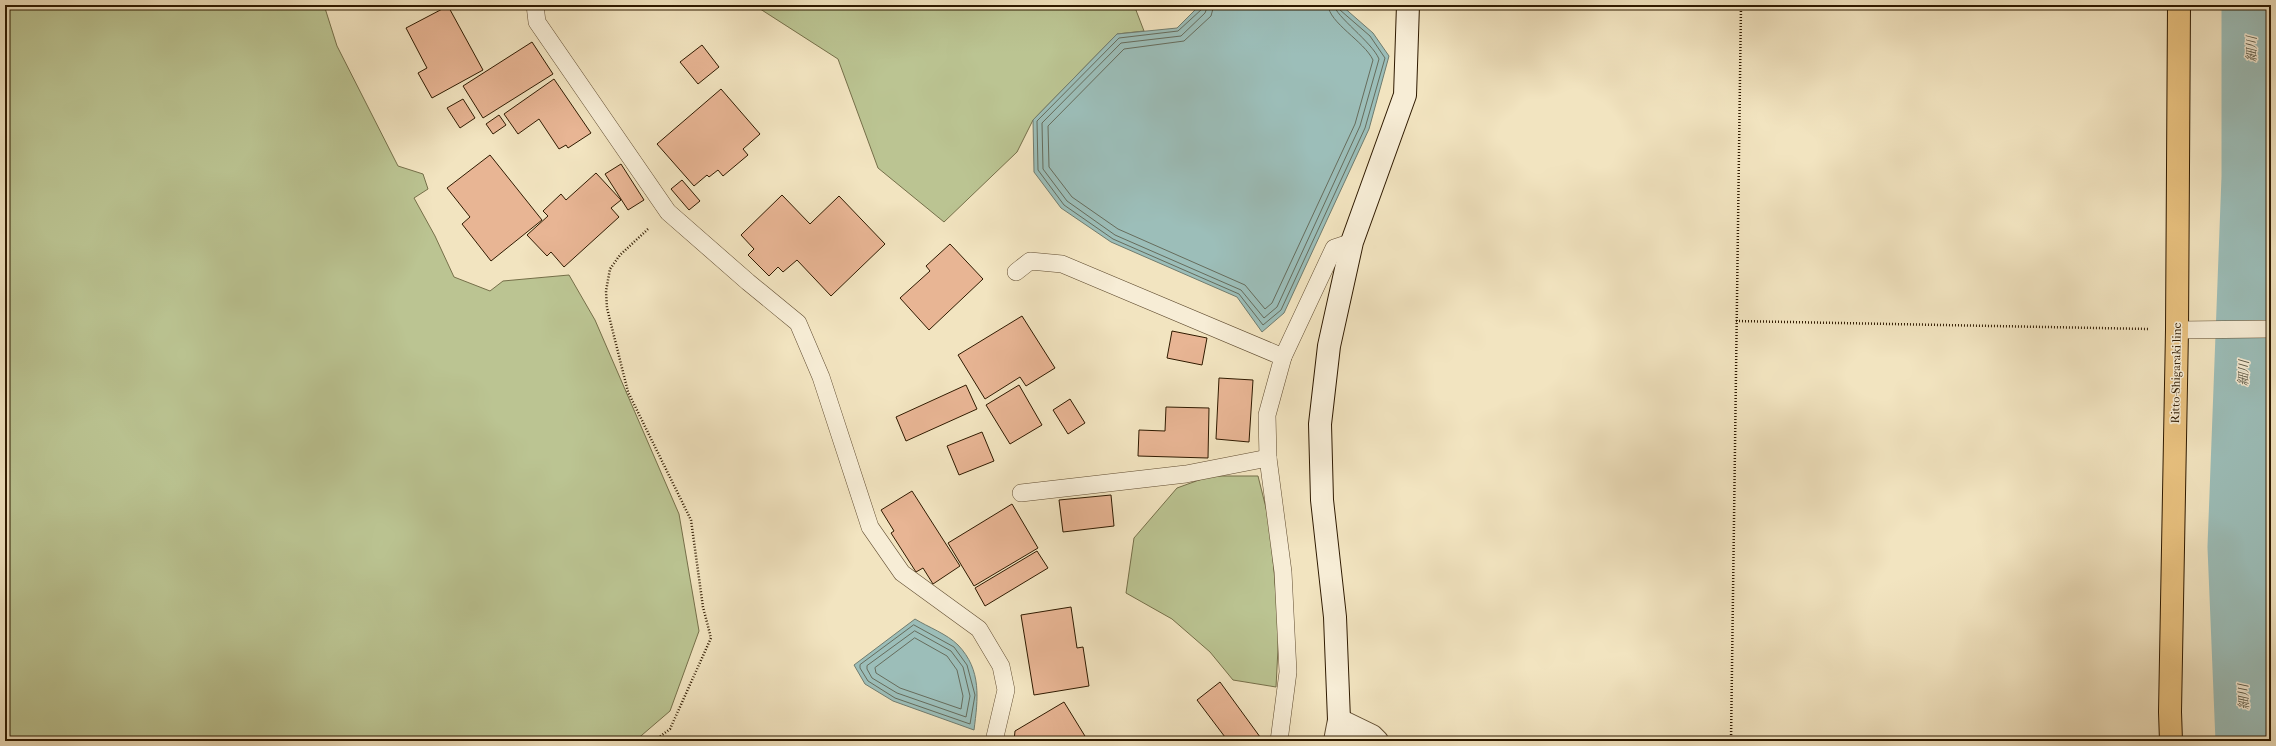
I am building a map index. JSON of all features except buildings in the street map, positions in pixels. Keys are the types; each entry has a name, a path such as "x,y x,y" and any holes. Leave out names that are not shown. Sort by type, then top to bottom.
{"main road":[{"name":"Ritto-Shigaraki line","path":"2171,741 2170,712 2177,330 2179,5"}],"street":[{"path":"1377,741 1372,736 1337,731 1335,617 1322,500 1320,424 1328,346 1352,242 1405,95 1408,5"}],"lane":[{"path":"535,5 537,22 668,212 798,324 821,377 870,527 902,573 979,629 1001,666 1006,690 994,741"},
{"path":"1279,741 1288,672 1283,572 1268,458 1267,415 1283,357 1334,248 1352,242"},
{"path":"1016,272 1030,261 1062,264 1283,357"},
{"path":"2177,330 2200,328 2271,329"},
{"path":"1021,493 1186,474 1268,458"}],"path":[{"path":"1731,741 1741,5"},
{"path":"654,741 670,729 711,638 703,607 691,520 628,392 607,308 606,291 610,269 620,255 668,212"},
{"path":"1736,321 2177,330"}],"green space":[{"path":"5,5 324,5 337,46 398,166 423,174 428,189 414,198 435,236 454,277 490,291 503,281 569,275 595,320 679,514 699,631 670,711 635,741 5,741"},
{"path":"754,5 1134,5 1144,31 1117,34 1033,120 1017,152 944,222 878,168 838,59"},
{"path":"1210,476 1258,476 1270,524 1279,629 1276,687 1233,680 1210,652 1172,619 1126,593 1134,538 1177,488"}],"water":[{"path":"1200,5 1341,5 1373,33 1389,56 1369,129 1284,313 1262,332 1237,297 1111,242 1061,208 1034,172 1033,120 1117,34 1177,28"},
{"path":"915,619 954,641 966,655 971,664 975,675 977,696 974,730 893,701 865,684 854,665"}],"waterway":[{"name":"細川","path":"2245,741 2237,547 2251,177 2251,5"}]}
